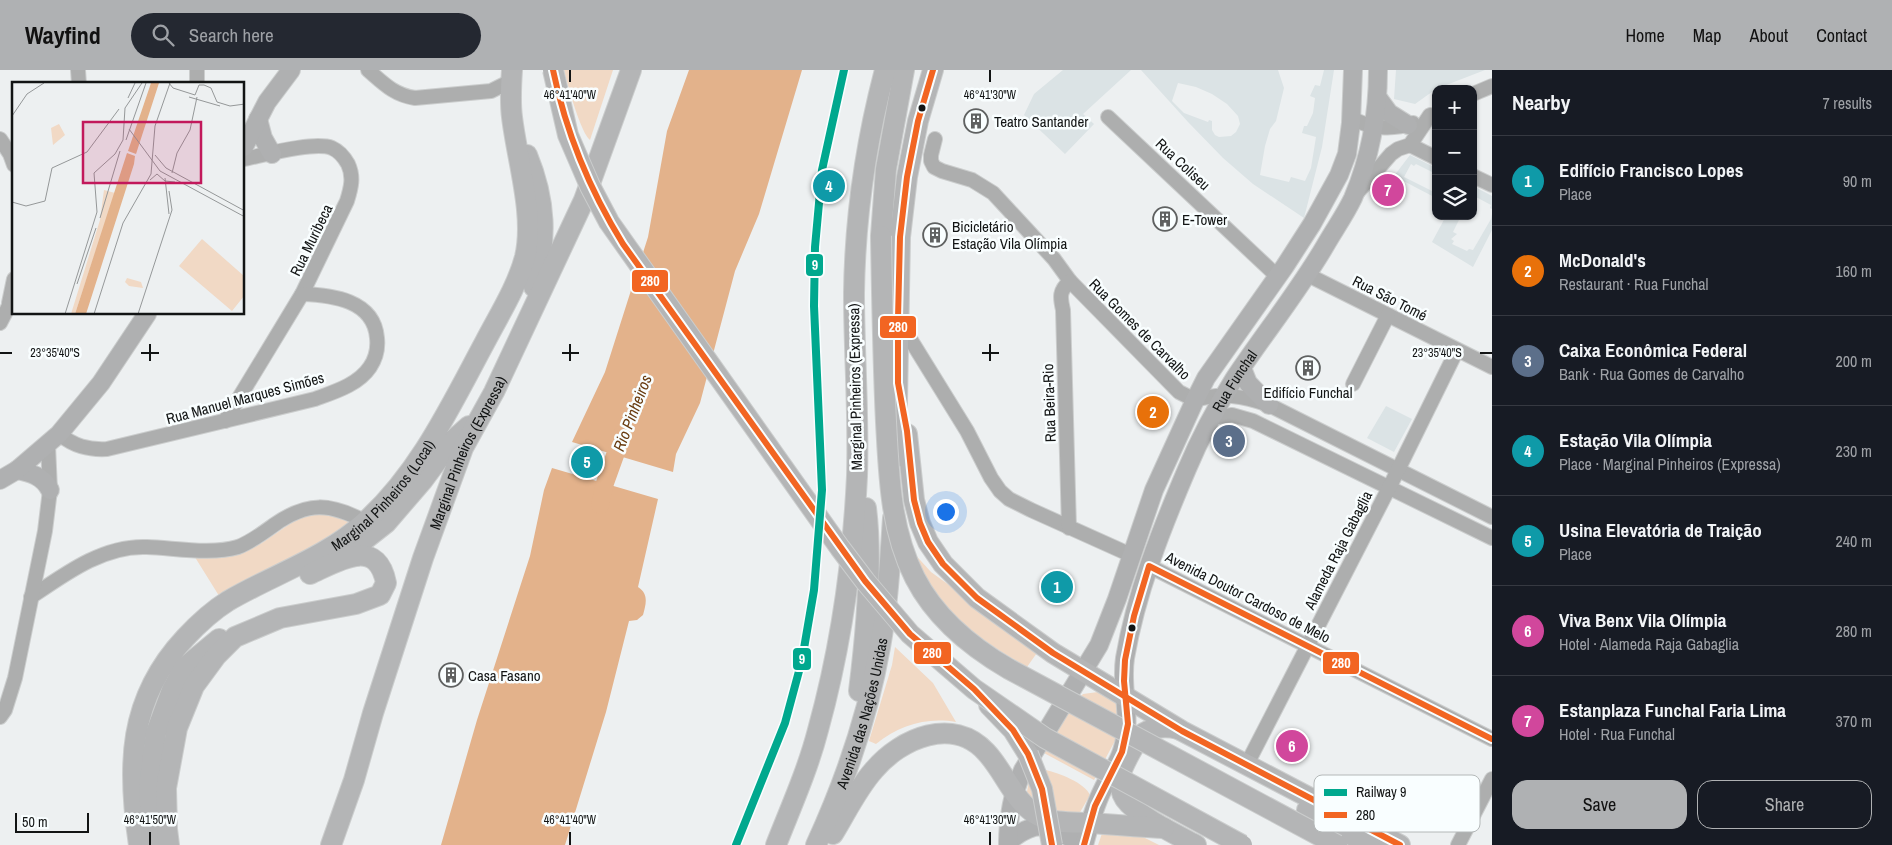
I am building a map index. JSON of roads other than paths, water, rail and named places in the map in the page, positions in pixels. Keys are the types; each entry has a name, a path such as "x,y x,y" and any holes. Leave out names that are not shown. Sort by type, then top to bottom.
{"highway":[{"path":"552,70 568,135 590,186 609,222 865,581 910,634 974,689 1045,738 1242,845"},
{"name":"Marginal Pinheiros (Expressa)","path":"331,845 354,780 373,713 423,558 463,448 494,392 584,200 631,70"},
{"name":"Marginal Pinheiros (Expressa)","path":"776,845 796,796 818,731 836,655 848,577 854,525 859,419 854,294 856,251 861,193 869,138 885,70"},
{"path":"904,70 886,169 881,236 882,348 892,503 904,554 916,579 937,611 981,652 1009,669 1337,845"},
{"name":"Avenida das Nações Unidas","path":"816,845 832,811 859,736 880,648 886,608 895,483 900,237 907,177 918,121 933,70"},
{"name":"Marginal Pinheiros (Local)","path":"138,845 132,774 134,742 142,708 152,685 174,650 199,623 227,602 331,548 366,522 404,480 427,447 509,296 522,266 528,238 512,116 512,76"},
{"path":"512,116 537,183 542,202 543,221 543,243 538,271 523,327"},
{"path":"898,383 907,431 914,500 920,523 928,542 943,564 977,598 1084,672 1182,731 1314,799"},
{"path":"336,562 386,523 423,480 451,442 479,418"},
{"path":"848,764 862,666 868,557 866,509 857,474"},
{"path":"168,660 236,612 280,588 336,562 361,554 370,556 380,565 386,583 380,595 356,604 280,618 235,637"},
{"path":"152,845 148,786 156,734 172,690 184,668 233,627 249,618 235,637 216,656 194,686 176,728 166,788 169,845"},
{"path":"974,689 1012,730 1028,754 1042,789 1052,845"},
{"path":"1182,731 1164,727 1152,729 1138,738 1120,776 1121,788 1131,806 1164,828 1196,845"},
{"path":"825,845 874,769 910,741 941,732 957,734 975,742 986,752 1020,801 1030,811 1042,818 1164,828"},
{"path":"1220,752 1268,787 1314,813"},
{"path":"1346,832 1369,845"},
{"path":"1375,832 1400,845"}],"main road":[{"path":"245,145 267,102 291,70"},
{"name":"Rua Funchal","path":"1008,843 1014,790 1023,770 1094,656 1109,622 1154,490 1195,400 1206,378 1278,277 1312,224 1339,175 1347,154 1352,118 1353,70"},
{"path":"1352,200 1363,171 1374,126 1378,98 1378,70"},
{"path":"1378,98 1389,113 1408,125"},
{"path":"258,118 263,138 272,154"},
{"name":"Rua Funchal","path":"1084,845 1102,790 1122,752 1128,724 1124,681 1125,660 1134,616 1149,566 1174,500 1211,418 1224,396 1308,275 1352,200"},
{"path":"1308,275 1298,261 1312,224"},
{"path":"0,480 17,470 54,440 101,383 146,315"},
{"path":"1242,368 1248,383 1269,405"},
{"path":"17,470 30,472 45,481 50,490"},
{"path":"1008,843 1019,833 1031,828 1044,826 1057,829 1084,845"}],"street":[{"path":"368,70 392,91 403,96 415,98 491,91 512,76"},
{"path":"1477,92 1492,86"},
{"name":"Rua Funchal","path":"1352,118 1374,126 1397,127 1408,125 1432,113"},
{"name":"Rua Funchal","path":"1352,200 1391,154 1398,149 1410,145 1432,114"},
{"name":"Rua Coliseu","path":"1108,117 1278,277"},
{"name":"Rua Gomes de Carvalho","path":"935,139 931,156 934,167 972,180 993,193 1054,259 1070,281 1179,392 1195,400 1211,395 1241,396 1269,405 1492,517"},
{"path":"0,140 12,159"},
{"path":"1410,145 1432,156"},
{"name":"Rua Muribeca","path":"225,422 302,294 347,201 352,186 352,176 346,160 339,152 331,148 311,146 245,159"},
{"path":"1477,178 1492,185"},
{"name":"Rua São Tomé","path":"1308,275 1492,367"},
{"name":"Rua Beira-Rio","path":"1069,528 1063,310 1060,294 1062,288 1070,281"},
{"name":"Rua Manuel Marques Simões","path":"54,440 94,450 107,449 225,422 339,391 359,378 370,367 377,348 377,336 374,325 368,314 342,298 302,294"},
{"path":"0,323 11,300"},
{"path":"1353,384 1388,315"},
{"path":"898,320 967,431 991,478 1000,491 1009,499 1131,555"},
{"name":"Alameda Raja Gabaglia","path":"1247,764 1457,350"},
{"path":"1211,418 1232,415 1253,421 1492,538"},
{"path":"0,717 5,710 14,678 45,531 54,440"},
{"path":"32,597 75,568 103,554 122,548 146,546 186,550 238,547 277,523 310,508 327,507 338,509 366,522"},
{"name":"Avenida Doutor Cardoso de Melo","path":"1149,566 1492,739"},
{"path":"1480,802 1492,779"},
{"path":"1458,845 1465,832"}],"water":[{"path":"689,70 802,70 759,214 735,271 700,403 676,454 673,472 572,442 605,372 648,237 667,131"},
{"path":"552,468 658,499 638,587 645,596 646,603 643,615 637,620 629,621 606,712 565,845 441,845 477,720 530,556 544,490"}],"waterway":[{"name":"Rio Pinheiros","path":"600,505 605,483 623,433"}],"rail line":[{"name":"9","path":"736,845 785,723 802,660 814,590 822,490 814,306 815,247 822,170 844,70"}],"place":[{"name":"Teatro Santander","path":"976,121"},
{"name":"Estação Vila Olímpia","path":"829,186"},
{"name":"Estanplaza Funchal Faria Lima","path":"1388,190"},
{"name":"E-Tower","path":"1165,219"},
{"name":"Bicicletário Estação Vila Olímpia","path":"935,235"},
{"name":"Edifício Funchal","path":"1308,368"},
{"name":"McDonald's","path":"1153,412"},
{"name":"Caixa Econômica Federal","path":"1229,441"},
{"name":"Usina Elevatória de Traição","path":"587,462"},
{"name":"Edifício Francisco Lopes","path":"1057,587"},
{"name":"Casa Fasano","path":"451,675"},
{"name":"Viva Benx Vila Olímpia","path":"1292,746"}]}
